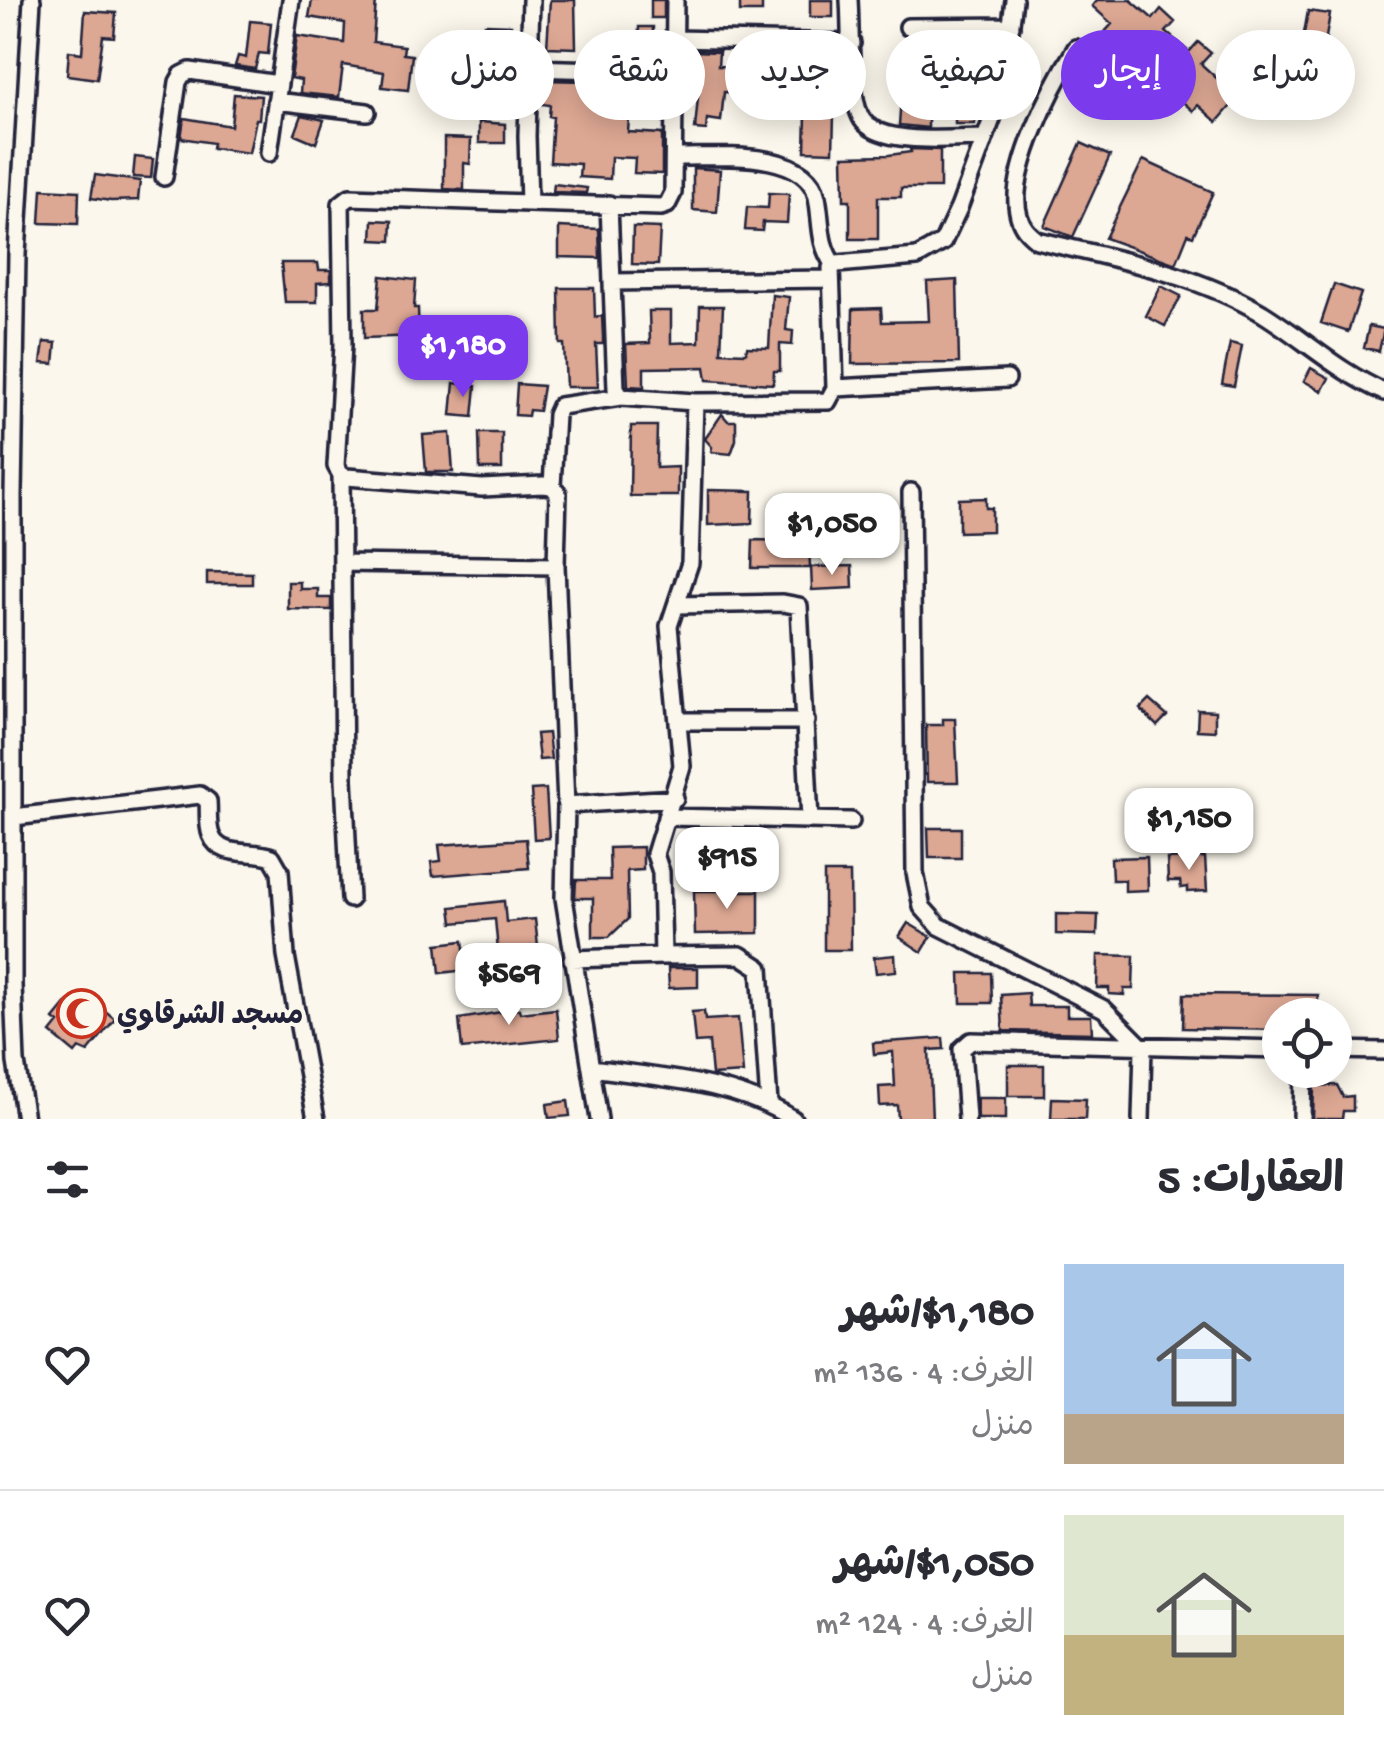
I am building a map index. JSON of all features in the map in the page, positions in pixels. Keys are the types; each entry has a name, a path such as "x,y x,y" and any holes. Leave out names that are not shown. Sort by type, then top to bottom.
{"street":[{"path":"24,1119 16,1062 6,908 14,817 8,319 32,0"},
{"path":"269,152 291,0"},
{"path":"530,30 531,0"},
{"path":"675,0 676,30"},
{"path":"849,0 851,30"},
{"path":"612,282 832,272 917,257 942,242 959,208 1002,92 1014,0"},
{"path":"908,27 1011,26"},
{"path":"164,177 178,82 190,72 367,112"},
{"path":"1061,75 1045,104 1023,168 1017,212 1024,229 1037,240 1162,268 1194,280 1264,314 1333,366 1384,392"},
{"path":"529,120 530,203"},
{"path":"350,899 344,779 341,475 336,466 343,344 341,204 350,198 666,205 673,193 675,120"},
{"path":"862,120 897,137 985,138"},
{"path":"599,1119 564,898 566,805 556,566 558,493 552,486 557,410 560,406 621,397 814,403 828,401 835,388 832,272 811,179 797,168 768,160 674,157"},
{"path":"609,204 616,388 621,397"},
{"path":"835,388 1006,379"},
{"path":"663,956 661,872 654,854 682,766 669,626 690,563 695,402"},
{"path":"341,475 482,488 552,486"},
{"path":"911,492 913,814 916,890 922,907 938,926 1104,1010 1143,1048 1142,1119"},
{"path":"342,563 556,566"},
{"path":"676,604 797,604 801,609 810,820"},
{"path":"679,721 806,721"},
{"path":"14,817 200,795 208,801 211,836 217,844 229,851 256,852 272,858 280,871 286,956 316,1119"},
{"path":"566,805 674,798"},
{"path":"666,818 851,821"},
{"path":"572,959 740,955 760,968 770,1104"},
{"path":"966,1119 962,1050 967,1042 1262,1049"},
{"path":"1352,1050 1384,1051"},
{"path":"592,1068 740,1092 770,1104 792,1119"},
{"path":"1302,1119 1303,1088"}],"building":[{"path":"312,0 376,0 373,42 404,46 403,54 412,55 408,90 382,87 384,72 343,65 339,97 300,93 301,80 291,78 297,36 344,43 345,23 309,17"},
{"path":"550,0 575,0 574,48 554,47 554,30 548,30"},
{"path":"651,0 664,0 664,18 651,18"},
{"path":"740,0 762,0 762,12 740,12"},
{"path":"810,0 833,0 833,17 810,17"},
{"path":"1097,0 1131,0 1153,19 1161,9 1175,22 1168,30 1107,30 1112,24 1092,6"},
{"path":"85,11 116,13 114,37 103,36 97,79 67,75 69,51 82,53"},
{"path":"1308,11 1330,14 1327,30 1305,30"},
{"path":"250,21 271,23 268,54 259,53 255,69 235,66 238,56 246,58"},
{"path":"485,24 511,25 511,30 485,30"},
{"path":"1198,42 1211,53 1201,64 1216,78 1219,120 1217,122 1198,105 1196,107"},
{"path":"705,51 719,52 718,66 725,66 721,121 707,119 706,130 695,129 696,120 705,120"},
{"path":"554,80 574,81 574,120 629,120 628,132 662,134 662,174 634,173 635,158 611,157 610,179 579,177 580,164 550,162"},
{"path":"234,94 261,96 249,153 212,148 213,143 181,138 184,118 231,126"},
{"path":"302,115 324,120 316,143 295,134"},
{"path":"806,120 834,120 833,152 805,151"},
{"path":"899,120 928,120 928,128 899,125"},
{"path":"955,120 975,120 975,124 955,124"},
{"path":"479,122 505,124 505,143 479,143"},
{"path":"444,138 471,139 470,164 464,163 464,190 444,189"},
{"path":"1081,143 1110,156 1073,237 1044,226"},
{"path":"910,149 940,150 940,188 901,188 901,197 878,197 878,239 850,239 850,200 844,200 843,156 889,155 911,152"},
{"path":"135,157 153,159 151,178 133,177"},
{"path":"1143,160 1213,192 1193,236 1188,234 1176,264 1105,238"},
{"path":"693,168 720,170 717,212 693,210"},
{"path":"95,175 140,181 138,200 91,198"},
{"path":"554,184 587,188 586,193 553,192"},
{"path":"42,189 79,191 78,224 40,223"},
{"path":"769,193 789,194 787,223 763,222 762,231 745,230 747,207 768,208"},
{"path":"373,220 392,221 391,241 372,240"},
{"path":"559,227 599,229 600,258 559,257"},
{"path":"633,227 660,228 658,265 632,264"},
{"path":"281,263 318,263 319,270 331,270 331,282 317,283 317,302 285,302"},
{"path":"381,276 416,280 414,308 418,308 419,336 364,338 364,309 378,309"},
{"path":"957,280 959,363 852,364 853,309 881,308 882,322 929,321 927,282"},
{"path":"1334,284 1361,293 1348,332 1321,323"},
{"path":"1161,286 1181,296 1165,326 1146,316"},
{"path":"559,288 594,288 595,317 602,316 603,337 603,344 596,344 598,387 566,387"},
{"path":"772,295 789,297 786,330 793,331 792,345 780,344 780,371 774,371 773,384 707,380 705,367 644,368 644,387 628,386 626,344 650,343 649,311 671,311 671,343 699,342 700,306 723,306 721,352 746,353 747,347 769,348"},
{"path":"1369,326 1384,329 1379,351 1364,348"},
{"path":"44,342 56,343 54,364 41,363"},
{"path":"1230,343 1242,346 1234,386 1222,384"},
{"path":"1311,368 1329,378 1322,391 1304,381"},
{"path":"454,383 476,386 473,417 451,415"},
{"path":"517,384 543,386 539,411 529,410 528,416 515,415"},
{"path":"722,414 728,421 736,421 731,454 711,452 712,447 705,439"},
{"path":"631,426 657,426 656,468 678,467 678,496 630,496"},
{"path":"450,433 453,472 426,472 423,435"},
{"path":"479,433 502,433 502,469 480,469"},
{"path":"708,490 753,491 752,523 708,525"},
{"path":"986,498 986,508 992,508 992,531 959,532 959,499"},
{"path":"753,540 809,541 810,568 752,568"},
{"path":"852,566 853,588 812,590 811,567"},
{"path":"207,572 252,573 252,584 207,584"},
{"path":"288,582 300,582 300,589 318,589 318,598 331,598 331,610 288,609"},
{"path":"1149,700 1167,716 1157,726 1140,709"},
{"path":"1198,710 1215,711 1215,731 1197,730"},
{"path":"943,719 955,719 958,782 927,782 926,725 943,725"},
{"path":"548,733 551,759 539,760 536,734"},
{"path":"546,789 549,838 534,839 531,790"},
{"path":"928,828 961,828 961,858 929,858"},
{"path":"526,839 529,868 433,876 431,862 441,861 439,845"},
{"path":"643,847 643,870 627,871 628,919 609,937 593,937 593,898 575,898 576,880 610,880 609,848"},
{"path":"1147,857 1148,890 1125,891 1125,880 1112,880 1111,858"},
{"path":"1205,857 1207,891 1188,892 1188,887 1181,888 1180,881 1168,881 1167,859"},
{"path":"824,873 850,873 851,950 824,950"},
{"path":"694,891 759,891 759,933 695,934"},
{"path":"504,901 506,922 535,919 538,946 498,951 495,919 453,923 451,907"},
{"path":"1056,914 1098,915 1097,935 1056,934"},
{"path":"908,923 931,937 922,952 899,937"},
{"path":"463,941 467,970 440,973 437,944"},
{"path":"895,955 896,971 876,973 874,957"},
{"path":"1098,955 1134,956 1133,989 1124,989 1124,995 1109,994 1109,988 1097,988"},
{"path":"668,968 698,968 698,987 669,988"},
{"path":"960,973 991,973 992,1003 961,1003"},
{"path":"1028,993 1029,1006 1067,1006 1067,1016 1091,1016 1092,1033 1003,1031 1001,995"},
{"path":"1184,994 1318,995 1262,998 1262,1030 1183,1028"},
{"path":"79,998 99,1014 103,1009 115,1019 88,1052 79,1048 75,1053 51,1033 59,1023 54,1019 68,1002 73,1006"},
{"path":"519,1009 520,1013 556,1009 559,1039 462,1049 459,1019"},
{"path":"704,1011 705,1020 738,1018 743,1073 712,1075 709,1042 695,1043 692,1012"},
{"path":"943,1038 944,1049 929,1050 932,1119 898,1119 897,1105 880,1106 879,1087 895,1086 893,1052 874,1054 873,1043"},
{"path":"1008,1065 1044,1065 1044,1096 1008,1096"},
{"path":"1314,1088 1338,1088 1343,1097 1353,1096 1353,1111 1343,1111 1342,1119 1313,1119"},
{"path":"977,1098 1006,1098 1006,1119 978,1119"},
{"path":"1052,1098 1086,1099 1085,1119 1051,1119"},
{"path":"568,1101 570,1116 549,1118 547,1104"}],"place":[{"name":"مسجد الشرقاوي","path":"82,1013"}]}
